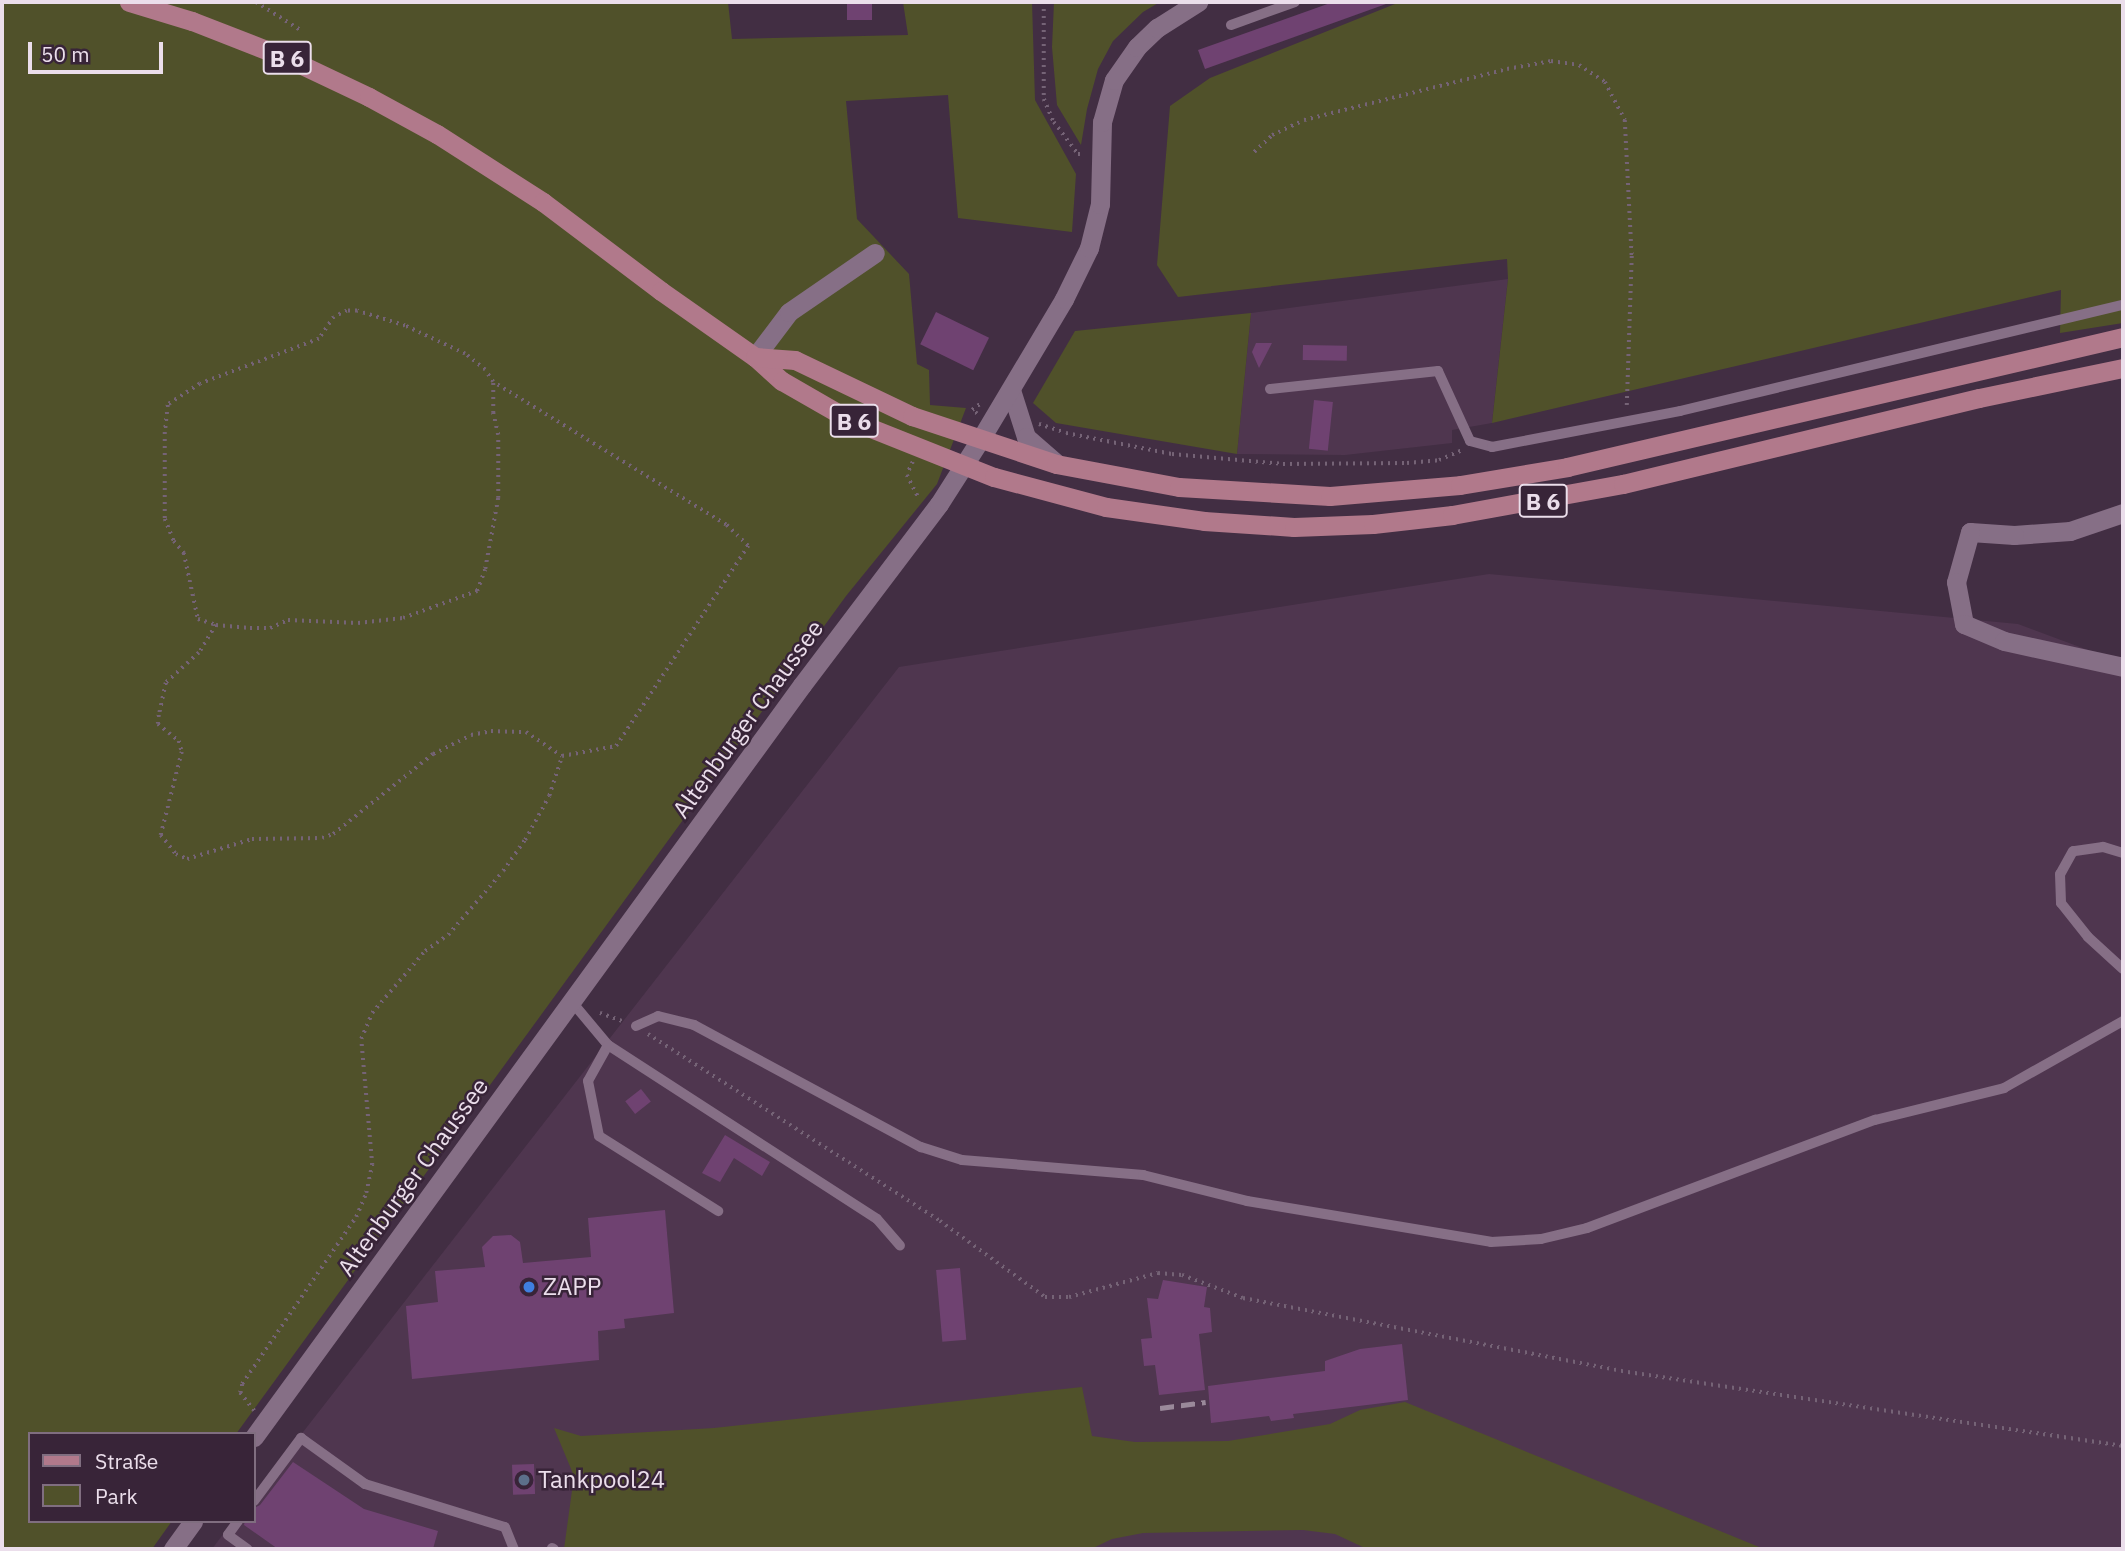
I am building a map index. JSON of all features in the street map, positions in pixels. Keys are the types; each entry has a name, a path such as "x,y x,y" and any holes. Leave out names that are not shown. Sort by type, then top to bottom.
{"main road":[{"name":"B 6","path":"129,2 235,36 402,114 531,194 660,291 755,357 782,381 848,419 963,466 1029,489 1153,515 1294,527 1373,524 1489,509 1613,487 1979,398 2123,368"},
{"name":"Altenburger Chaussee","path":"259,1430 794,695 929,518 1011,390 1064,299 1089,248 1100,204 1091,159 1109,94 1123,65 1157,27 1198,2"},
{"path":"755,357 789,312 875,253"},
{"name":"B 6","path":"755,357 795,360 888,406 980,440 1056,464 1179,487 1258,494 1330,496 1460,485 1608,459 2123,337"},
{"path":"1011,390 1022,429 1037,449 1056,464"},
{"path":"2123,513 2070,531 2014,534 1970,532 1956,582 1965,624 2004,641 2123,667"},
{"path":"173,1549 192,1523"}],"lane":[{"path":"1231,25 1295,2"},
{"path":"1270,389 1438,371 1470,441 1492,447 1626,422 2123,305"},
{"path":"2123,853 2104,847 2073,851 2060,874 2061,902 2088,937 2123,969"},
{"path":"572,1002 608,1045 877,1219 900,1245"},
{"path":"636,1026 658,1016 694,1025 921,1147 962,1160 1143,1175 1247,1201 1491,1242 1541,1239 1587,1228 1875,1121 2004,1088 2123,1021"},
{"path":"608,1045 588,1081 599,1136 718,1211"},
{"path":"256,1498 301,1438 365,1484 505,1527 514,1549"},
{"path":"237,1523 228,1535 247,1549"}],"path":[{"path":"256,2 302,31"},
{"path":"1044,2 1044,99 1054,122 1078,154 1091,159"},
{"path":"1254,152 1272,135 1304,120 1507,69 1551,61 1579,65 1605,82 1625,120 1632,256 1626,422"},
{"path":"216,625 199,653 166,682 159,715 158,724 179,741 182,752 161,835 176,854 187,859 252,839 322,838 332,834 432,754 471,735 491,731 526,732 562,756 615,746 748,546 726,525 493,382 485,370 465,354 405,326 346,311 334,317 319,339 200,384 168,405 165,432 165,519 174,541 184,553 198,619 216,625 270,628 288,620 380,622 403,618 477,591 485,569 498,498 499,435 493,413 493,382"},
{"path":"981,402 972,410 991,422"},
{"path":"1022,429 1041,423 1066,433 1172,454 1283,464 1439,460 1463,449 1470,441"},
{"path":"259,1430 240,1393 242,1384 356,1217 366,1193 372,1165 360,1039 372,1013 425,951 448,935 503,871 525,840 550,796 562,756"},
{"path":"572,1002 636,1026 940,1221 1045,1297 1069,1297 1158,1273 1182,1275 1243,1298 1628,1372 2123,1446"}],"shaded area":[{"path":"1508,279 1492,423 1452,430 1452,443 1345,455 1237,454 1251,313"},
{"path":"1489,574 2018,624 2123,663 2123,1549 212,1549 232,1523 256,1523 256,1492 899,667"}],"green space":[{"path":"2,2 728,2 732,39 908,35 903,2 1032,2 1035,100 1076,174 1072,232 958,218 948,95 846,101 857,219 909,274 917,364 929,370 930,405 966,408 937,484 846,596 237,1432 28,1432 28,1523 171,1523 152,1549 2,1549"},
{"path":"1054,2 1160,2 1143,12 1113,41 1098,69 1081,145 1057,105 1052,47"},
{"path":"1400,2 2123,2 2123,323 2060,333 2061,290 1492,423 1508,279 1507,259 1178,297 1157,265 1170,106 1210,78"},
{"path":"1251,313 1237,454 1056,423 1033,403 1075,331"},
{"path":"1082,1387 1092,1436 1135,1442 1228,1441 1330,1424 1360,1410 1405,1402 1764,1549 1367,1549 1335,1534 1303,1530 1143,1533 1112,1539 1091,1549 564,1549 574,1476 554,1428 581,1436 714,1428"}],"building":[{"path":"847,2 872,2 872,20 847,20"},
{"path":"1333,2 1386,4 1205,69 1198,50"},
{"path":"936,312 989,338 973,370 920,344"},
{"path":"1256,343 1272,343 1259,368 1252,352"},
{"path":"1303,345 1347,346 1347,361 1303,360"},
{"path":"1314,400 1333,402 1328,451 1309,449"},
{"path":"641,1089 651,1102 635,1114 625,1101"},
{"path":"725,1135 770,1162 762,1176 734,1158 720,1182 702,1173"},
{"name":"ZAPP","path":"665,1210 674,1313 624,1319 625,1328 598,1331 599,1360 412,1379 406,1306 438,1302 435,1271 485,1267 482,1247 493,1236 511,1235 520,1242 523,1263 591,1257 588,1218"},
{"path":"960,1268 966,1340 942,1342 936,1270"},
{"path":"1163,1280 1207,1287 1204,1307 1210,1308 1212,1332 1199,1334 1205,1390 1159,1395 1155,1365 1144,1366 1141,1339 1152,1338 1147,1298 1158,1299"},
{"path":"1402,1344 1408,1400 1293,1414 1294,1418 1271,1421 1269,1416 1211,1423 1208,1386 1325,1371 1325,1361 1360,1349"},
{"path":"293,1462 364,1509 438,1531 433,1549 278,1549 244,1525 256,1523 256,1507"},
{"name":"Tankpool24","path":"534,1464 535,1494 513,1495 512,1465"}],"railway":[{"path":"1160,1408 1206,1402"}],"place":[{"name":"ZAPP","path":"529,1287"},
{"name":"Tankpool24","path":"524,1480"}]}
